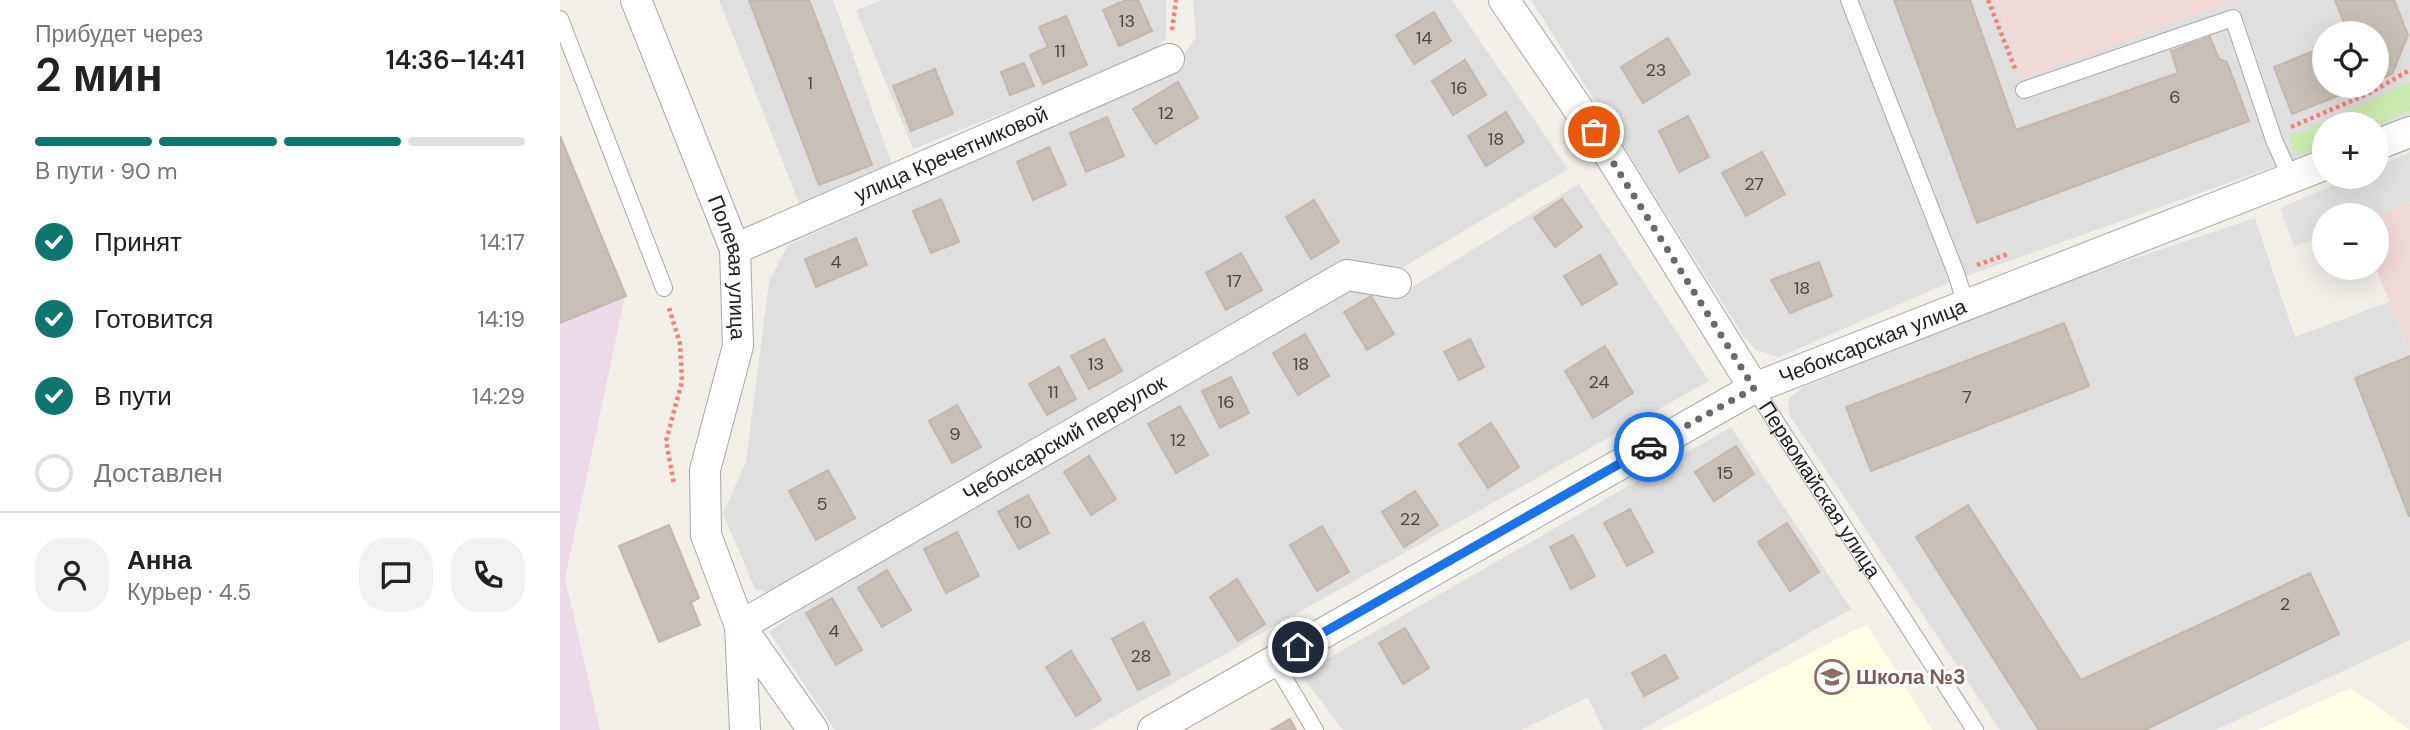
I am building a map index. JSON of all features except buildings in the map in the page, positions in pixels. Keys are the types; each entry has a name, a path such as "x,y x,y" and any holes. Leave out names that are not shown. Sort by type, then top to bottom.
{"street":[{"name":"Полевая улица","path":"636,0 735,249 738,346 705,470 706,535 740,626 813,730"},
{"name":"Первомайская улица","path":"1504,0 1609,155 1754,388"},
{"name":"улица Кречетниковой","path":"735,249 1169,59"},
{"path":"2389,140 2410,132"},
{"name":"Чебоксарская улица","path":"1153,730 1754,388 2312,170"},
{"name":"Чебоксарский переулок","path":"740,626 1347,275 1396,283"},
{"name":"Полевая улица","path":"740,626 745,730"}],"lane":[{"path":"1849,0 1956,273 1966,305"},
{"path":"2024,90 2233,18 2274,140 2291,178"},
{"path":"560,19 664,288"},
{"name":"Первомайская улица","path":"1754,388 1975,730"},
{"path":"1274,661 1315,730"}],"path":[{"path":"1988,0 2024,90"},
{"path":"2274,140 2280,132 2370,93 2410,70"},
{"path":"1956,273 2020,250"},
{"path":"664,288 680,344 682,380 666,441 676,496"}],"shaded area":[{"path":"719,0 833,0 894,170 801,208"},
{"path":"883,0 1166,0 1166,38 1151,53 913,149 856,10"},
{"path":"1193,0 1452,0 1568,169 1395,272 1344,262 766,592 755,589 723,513 746,462 769,282 788,245 1172,72 1196,37"},
{"path":"1531,0 2410,0 2410,118 2389,126 2389,112 2312,112 2312,153 1950,282 1779,357 1756,350 1744,337"},
{"path":"1995,0 2234,0 2021,79"},
{"path":"560,136 625,296 565,579 600,730 560,730"},
{"path":"2410,152 2410,203 2389,211 2389,203 2312,203 2312,240 2294,247 2280,208 2325,189 2389,189 2389,162"},
{"path":"1579,184 1709,381 1090,730 835,730 769,632 800,610 1346,287 1401,294"},
{"path":"2410,203 2410,355 2381,280 2389,280 2389,211"},
{"path":"2255,218 2295,337 2389,302 2410,355 2355,378 2410,518 2410,640 2215,730 2000,730 1790,416 1789,398 1803,387 2075,278"},
{"path":"1731,427 1851,609 1641,730 1603,730 1588,697 1521,730 1343,730 1301,674"},
{"name":"Школа №3","path":"1867,624 1932,730 1661,730"},
{"path":"2351,688 2410,730 2257,730"}],"green space":[{"path":"2410,82 2410,111 2389,120 2389,112 2345,112 2375,98 2389,98 2389,92"},
{"path":"2312,127 2312,151 2303,155 2293,149 2288,135"}],"way so far":[{"path":"1594,132 1754,388 1649,447"}],"place":[{"name":"Школа №3","path":"1832,677"}],"route":[{"path":"1298,647 1649,447"}]}
